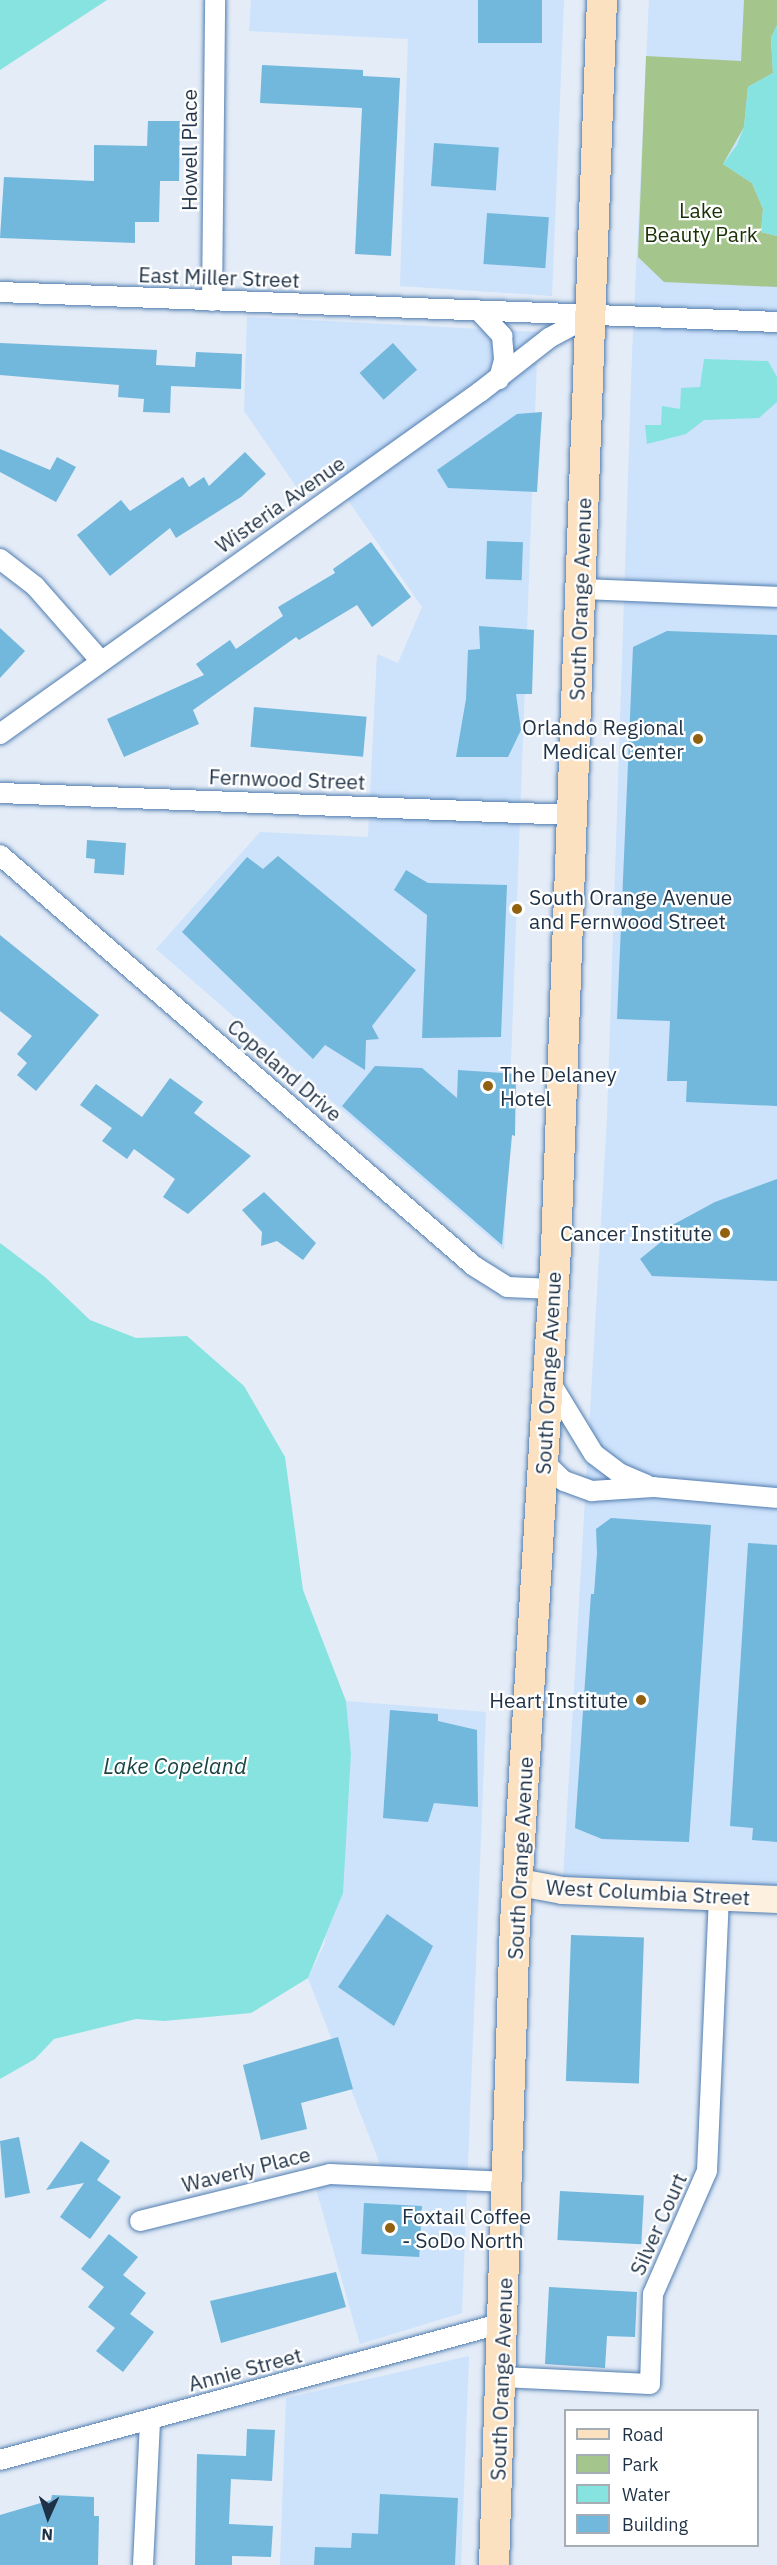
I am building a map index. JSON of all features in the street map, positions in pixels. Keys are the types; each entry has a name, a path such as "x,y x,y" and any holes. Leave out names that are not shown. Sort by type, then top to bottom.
{"main road":[{"name":"South Orange Avenue","path":"494,2565 519,1882 543,1461 550,1382 602,0"}],"street":[{"name":"Howell Place","path":"212,301 215,0"},
{"name":"East Miller Street","path":"0,292 472,311"},
{"path":"472,311 777,322"},
{"path":"472,311 502,336 504,360 499,379"},
{"name":"Wisteria Avenue","path":"0,734 100,660 499,379 549,338 590,315"},
{"path":"0,559 35,586 100,660"},
{"path":"580,589 777,597"},
{"name":"Fernwood Street","path":"0,793 572,815"},
{"name":"Copeland Drive","path":"0,855 474,1266 507,1287 553,1289"},
{"path":"550,1382 594,1454 621,1474 653,1487"},
{"path":"543,1461 564,1481 592,1491 653,1487 777,1498"},
{"name":"West Columbia Street","path":"519,1882 562,1890 777,1899"},
{"name":"Silver Court","path":"501,2377 650,2384 653,2294 707,2171 719,1897"},
{"name":"Waverly Place","path":"140,2221 330,2174 508,2182"},
{"name":"Annie Street","path":"0,2460 503,2323"},
{"path":"143,2565 150,2420"}],"shaded area":[{"path":"251,0 564,0 552,296 400,286 408,39 249,31"},
{"name":"Orlando Regional Medical Center","path":"649,0 777,0 777,1894 563,1880 607,1118 632,354"},
{"path":"247,317 538,332 504,1250 156,949 260,832 368,837 377,654 398,663 422,607 327,470 298,489 244,411"},
{"path":"346,1701 486,1712 462,2313 360,2344 316,2189 380,2164 308,1978 324,1945 347,1822 351,1754"},
{"path":"469,2356 461,2565 280,2565 286,2398"}],"green space":[{"name":"Lake Beauty Park","path":"744,0 777,0 777,25 771,38 773,73 748,87 744,127 723,164 752,183 763,209 761,232 777,236 777,287 664,282 638,257 646,56 741,61"}],"water":[{"path":"0,0 107,0 0,70"},
{"path":"777,25 777,236 761,232 763,209 752,183 723,164 737,145 744,127 748,87 773,73 771,38"},
{"path":"704,359 768,361 777,377 777,402 759,418 704,420 686,434 647,444 645,425 661,425 662,406 680,409 681,388 700,387"},
{"name":"Lake Copeland","path":"0,1243 45,1277 90,1320 136,1338 187,1336 244,1386 285,1457 303,1590 346,1701 351,1754 343,1893 308,1978 251,2013 164,2021 136,2019 54,2039 35,2059 0,2079"}],"building":[{"path":"478,0 542,0 542,43 478,43"},
{"path":"262,65 363,70 363,76 400,78 391,256 355,254 362,108 260,103"},
{"path":"148,121 180,121 179,181 160,181 159,222 135,222 135,243 0,238 4,177 94,181 94,145 147,146"},
{"path":"434,143 499,148 496,190 431,186"},
{"path":"487,213 549,217 545,268 483,264"},
{"path":"0,343 157,350 156,365 195,367 196,352 242,354 241,389 171,386 170,413 143,412 144,399 118,397 119,385 0,375"},
{"path":"393,343 417,370 384,400 360,373"},
{"path":"542,412 537,492 448,488 437,470 517,414"},
{"path":"0,449 50,470 57,457 76,467 56,502 0,472"},
{"path":"245,452 266,474 241,497 176,538 170,528 110,576 77,535 121,500 130,511 183,477 189,487 204,477 209,486"},
{"path":"487,541 523,542 522,580 486,579"},
{"path":"371,542 411,597 372,627 357,605 299,640 296,637 193,710 199,724 124,757 107,719 204,675 196,664 230,640 236,649 283,616 278,607 335,573 333,569"},
{"path":"479,626 534,630 532,694 516,694 521,730 508,757 456,757 466,699 468,650 480,649"},
{"path":"0,628 25,651 0,678"},
{"path":"667,631 777,635 777,1106 686,1102 687,1081 667,1081 670,1021 617,1019 633,647"},
{"path":"254,707 367,717 363,757 251,747"},
{"path":"87,840 126,843 124,875 94,873 95,859 86,858"},
{"path":"278,856 416,970 372,1026 379,1039 366,1040 365,1070 325,1045 313,1059 182,932 247,857 263,869"},
{"path":"406,870 428,883 507,885 501,1037 422,1038 427,915 394,890"},
{"path":"0,935 99,1015 36,1091 17,1075 27,1063 17,1054 32,1036 0,1011"},
{"path":"375,1066 422,1068 457,1098 458,1070 516,1074 515,1136 512,1135 502,1245 342,1106"},
{"path":"170,1078 203,1102 194,1113 251,1156 188,1214 163,1197 175,1179 134,1149 127,1159 102,1141 112,1128 80,1105 96,1084 142,1117"},
{"name":"Cancer Institute","path":"777,1179 777,1281 652,1276 640,1259 667,1237 663,1230 715,1202"},
{"path":"264,1192 316,1243 303,1260 277,1241 261,1246 262,1232 242,1210"},
{"name":"Heart Institute","path":"611,1518 711,1525 689,1842 602,1839 575,1828 591,1594 594,1594 597,1553 596,1529"},
{"path":"748,1543 777,1545 777,1842 752,1840 753,1828 730,1826"},
{"path":"390,1710 438,1714 438,1721 477,1730 478,1807 434,1803 428,1822 383,1818"},
{"path":"387,1914 433,1946 394,2026 338,1987"},
{"path":"571,1935 644,1938 639,2083 566,2081"},
{"path":"338,2037 353,2089 301,2103 307,2129 261,2140 243,2065"},
{"path":"19,2137 30,2193 5,2198 0,2141"},
{"path":"81,2141 110,2161 97,2180 121,2197 90,2239 60,2217 84,2183 46,2190"},
{"path":"560,2191 644,2195 641,2244 557,2240"},
{"path":"364,2203 422,2206 419,2257 361,2254"},
{"path":"109,2234 138,2257 123,2275 146,2293 130,2314 154,2332 123,2372 96,2351 115,2328 88,2307 104,2287 81,2269"},
{"path":"336,2272 346,2307 221,2343 210,2301"},
{"path":"549,2287 637,2292 635,2337 607,2336 605,2368 545,2364"},
{"path":"247,2429 275,2430 272,2481 231,2479 229,2524 273,2526 271,2557 232,2556 232,2565 195,2565 197,2454 246,2456"},
{"path":"380,2494 458,2498 455,2565 314,2565 315,2547 351,2548 352,2533 378,2534"},
{"path":"52,2495 94,2497 94,2516 99,2516 98,2565 0,2565 0,2515 51,2500"}],"place":[{"name":"Orlando Regional Medical Center","path":"698,739"},
{"name":"South Orange Avenue and Fernwood Street","path":"517,909"},
{"name":"The Delaney Hotel","path":"488,1086"},
{"name":"Cancer Institute","path":"725,1233"},
{"name":"Heart Institute","path":"641,1700"},
{"name":"Foxtail Coffee - SoDo North","path":"390,2228"}]}
